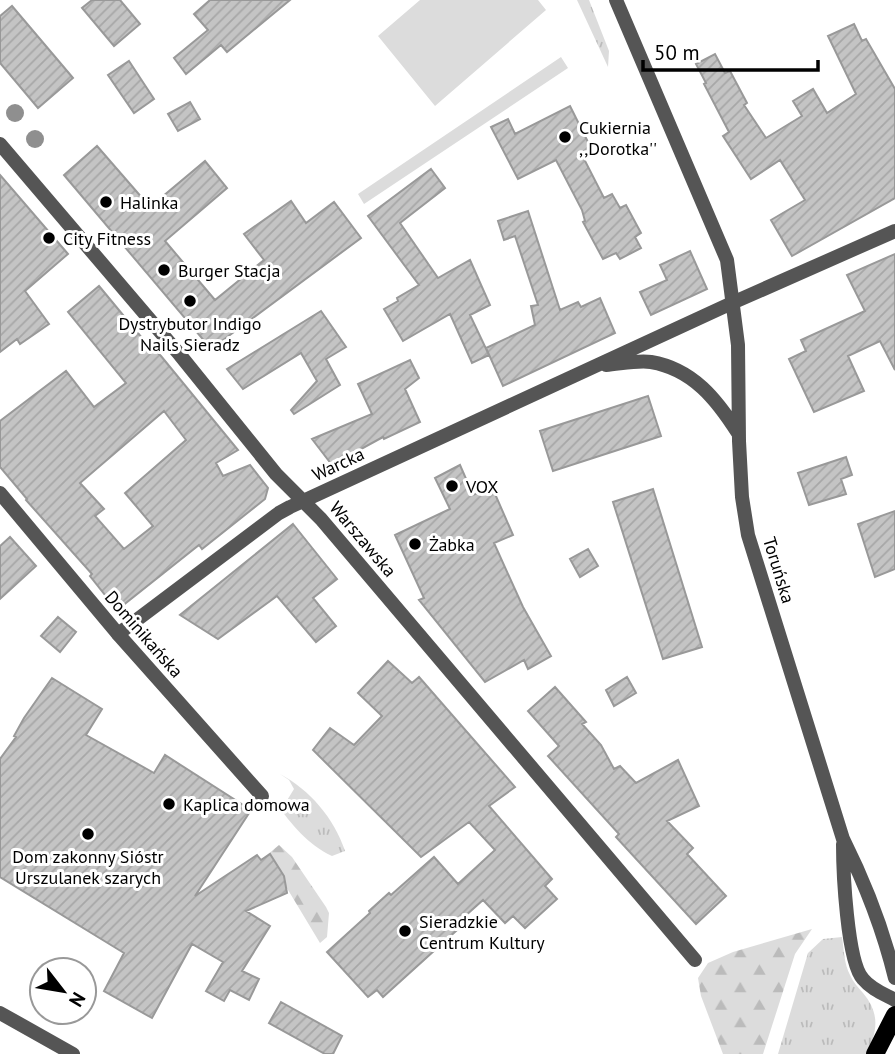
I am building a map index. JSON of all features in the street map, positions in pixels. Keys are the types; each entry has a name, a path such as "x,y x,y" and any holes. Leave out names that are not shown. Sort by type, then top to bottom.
{"main road":[{"path":"875,1054 895,1016"}],"street":[{"name":"Toruńska","path":"617,0 727,260 738,345 742,497 748,535 844,839 876,911 895,978"},
{"name":"Warszawska","path":"0,144 171,344 276,474 305,500 695,960"},
{"name":"Warcka","path":"118,634 279,513 732,303 895,231"},
{"name":"Warcka","path":"597,365 649,362 688,376 719,402 739,435"},
{"name":"Dominikańska","path":"0,494 118,634 262,796"},
{"name":"Toruńska","path":"844,839 843,886 858,972 873,989 895,1000"},
{"name":"Toruńska","path":"876,911 895,927"},
{"path":"0,1013 73,1054"}],"green space":[{"path":"420,0 538,0 546,10 435,106 378,36"},
{"path":"577,0 589,0 609,51 608,67"},
{"path":"561,57 568,68 364,204 358,194"},
{"path":"280,774 291,781 301,788 320,806 328,816 345,851 332,856 315,846 294,826 276,803 286,802 294,789 289,780"},
{"path":"279,845 292,857 329,913 327,937 320,943 267,855"},
{"path":"812,929 795,954 763,1054 723,1054 701,996 698,978 708,963 733,952"},
{"path":"842,937 848,971 869,1000 875,1015 875,1030 866,1054 778,1054 808,953 823,939"}],"building":[{"path":"92,0 120,0 140,24 114,46 82,8"},
{"path":"210,0 290,0 227,52 221,45 186,74 174,58 208,30 194,14"},
{"path":"12,6 73,78 38,108 0,63 0,16"},
{"path":"854,24 862,41 866,39 895,89 895,198 792,256 771,220 805,200 780,160 751,179 723,136 729,132 696,64 715,54 725,73 730,71 747,103 744,105 766,138 802,116 793,101 813,89 827,113 856,94 828,36"},
{"path":"129,61 154,99 134,113 108,75"},
{"path":"190,102 200,119 178,131 168,114"},
{"path":"570,106 593,152 583,157 604,198 612,194 620,208 626,205 641,233 635,237 641,248 620,259 616,253 603,259 583,222 582,210 556,160 518,179 491,127 508,119 515,134"},
{"path":"97,146 150,207 205,161 227,188 165,241 215,300 264,260 244,234 291,201 306,223 334,202 361,238 211,349 64,175"},
{"path":"431,169 445,188 400,223 438,278 470,260 490,305 470,315 489,355 472,363 450,314 403,341 384,309 419,285 368,216"},
{"path":"0,175 68,254 25,291 49,324 20,344 17,339 0,352"},
{"path":"528,211 560,310 578,302 581,307 600,298 615,333 503,386 486,348 535,325 531,306 538,305 515,236 504,240 498,221"},
{"path":"690,251 707,289 651,315 640,292 667,280 660,265"},
{"path":"895,254 895,370 880,341 848,356 864,391 814,412 789,359 806,351 801,340 865,311 847,275"},
{"path":"99,286 238,450 216,463 223,476 250,465 268,488 265,499 202,549 199,545 117,610 90,576 92,574 0,467 0,421 66,371 94,407 126,383 68,312","holes":["164,411 186,440 125,493 153,526 124,549 95,516 104,509 80,483"]},
{"path":"321,311 346,347 326,359 340,385 294,414 291,410 317,381 301,353 243,389 227,369"},
{"path":"410,360 419,378 405,389 420,422 384,439 383,437 332,465 312,439 372,414 358,384"},
{"path":"648,396 661,436 553,471 540,431"},
{"path":"846,457 852,475 841,479 846,494 809,505 798,473"},
{"path":"460,465 473,495 492,487 513,535 494,543 523,607 551,656 528,669 524,660 485,682 419,600 424,598 395,535 450,509 435,478"},
{"path":"653,489 702,647 663,659 613,502"},
{"path":"895,511 895,569 875,577 858,524"},
{"path":"293,524 337,579 313,598 336,626 316,642 277,596 218,639 180,615"},
{"path":"10,537 36,566 0,599 0,546"},
{"path":"588,549 598,566 580,577 570,559"},
{"path":"58,617 76,632 60,652 41,636"},
{"path":"388,661 412,683 419,677 515,787 489,806 552,879 545,886 557,899 525,928 513,916 505,923 483,900 454,926 457,930 383,997 377,990 368,997 327,952 389,893 391,895 434,857 458,884 495,850 469,822 421,857 313,750 330,728 354,745 382,716 358,693"},
{"path":"627,677 636,693 614,706 606,690"},
{"path":"52,678 102,709 86,735 154,773 165,755 251,810 195,896 257,855 261,860 270,854 284,876 287,893 246,911 270,926 242,971 259,979 249,1000 230,990 224,1001 206,991 223,962 192,944 152,1018 104,991 124,953 0,877 0,759"},
{"path":"555,687 586,722 582,724 601,745 614,769 620,766 636,783 678,760 699,806 667,821 693,848 687,854 726,896 696,924 616,837 619,834 548,756 559,746 528,711"},
{"path":"281,1002 342,1036 333,1054 325,1054 269,1023"}],"place":[{"name":"Cukiernia ,,Dorotka''","path":"565,137"},
{"name":"Halinka","path":"106,202"},
{"name":"City Fitness","path":"49,238"},
{"name":"Burger Stacja","path":"164,270"},
{"name":"Dystrybutor Indigo Nails Sieradz","path":"190,301"},
{"name":"VOX","path":"452,486"},
{"name":"Żabka","path":"415,544"},
{"name":"Kaplica domowa","path":"169,804"},
{"name":"Dom zakonny Sióstr Urszulanek szarych","path":"88,834"},
{"name":"Sieradzkie Centrum Kultury","path":"405,931"}]}
